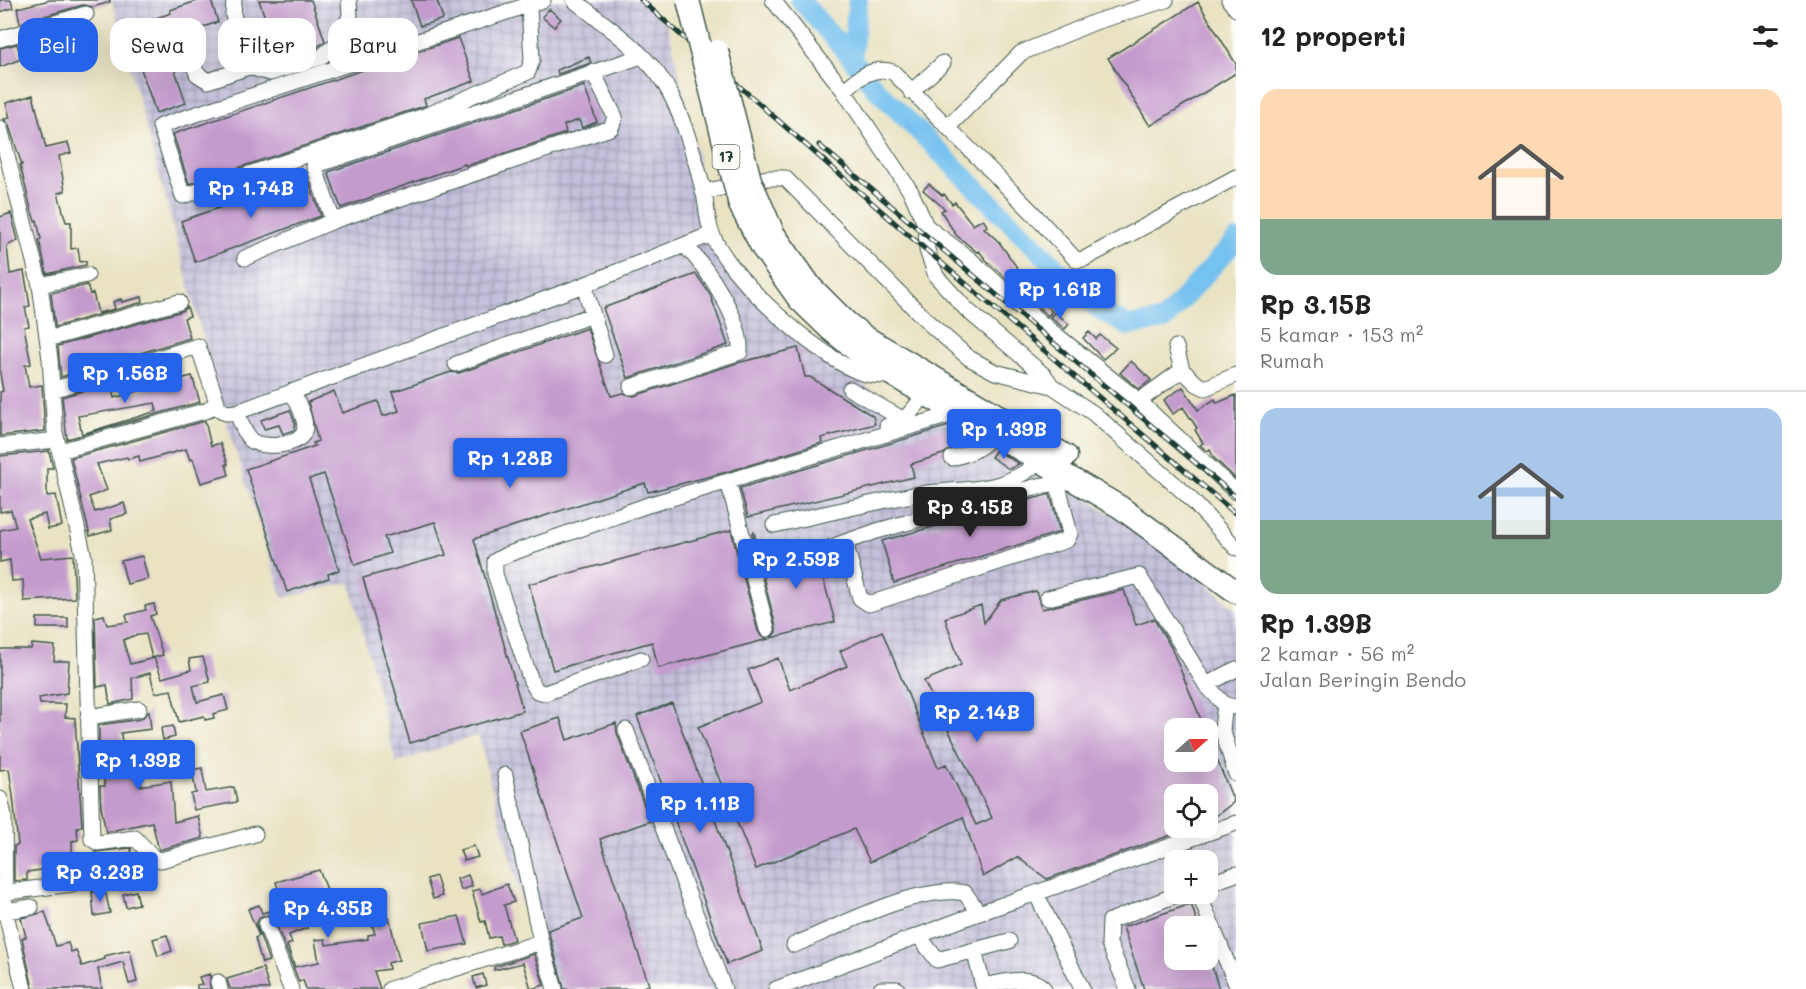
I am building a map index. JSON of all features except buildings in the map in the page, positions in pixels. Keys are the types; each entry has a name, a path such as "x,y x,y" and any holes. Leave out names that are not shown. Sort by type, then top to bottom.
{"highway":[{"name":"17","path":"688,0 740,206 762,247 861,355 1042,460 1066,482 1163,536 1236,592"},
{"name":"17","path":"704,0 750,180 805,293 866,337 1107,482 1179,531 1236,574"}],"street":[{"path":"234,0 234,18"},
{"path":"316,59 331,51 346,27 350,15 349,0"},
{"path":"574,0 642,56 663,81 674,99 703,192 712,234 733,269 754,292 804,337 860,372 897,377"},
{"path":"773,0 846,89 911,192 926,226 927,250 936,276 945,288 1045,376 1052,386"},
{"path":"948,127 1021,53 1095,22 1166,0"},
{"path":"1229,0 1236,9"},
{"path":"536,3 532,60 528,72 427,115 183,196 159,126 536,3"},
{"path":"0,39 86,14"},
{"path":"333,221 314,166 642,56"},
{"path":"910,92 942,63"},
{"path":"846,89 870,72 883,69 893,72 910,92 1032,212 1076,260 1084,258 1236,175"},
{"path":"196,72 208,81 234,72"},
{"path":"244,258 333,221 611,128 615,117 593,72"},
{"path":"0,128 40,285 48,339 58,445 84,557 92,835 95,842 135,838 156,859 161,860 255,834"},
{"path":"703,192 767,178 784,178 931,325 969,358 995,372 1052,386 1093,413 1186,494 1236,548"},
{"path":"926,226 972,261 1040,322 1139,401 1236,492"},
{"path":"214,406 226,413 237,412 584,285 712,234"},
{"path":"631,387 740,352 740,343 723,297 685,246"},
{"path":"40,285 87,275"},
{"path":"584,285 605,355"},
{"path":"48,339 179,302"},
{"path":"456,364 592,315"},
{"path":"0,446 58,445 208,410 217,402 198,346 52,390"},
{"path":"1176,347 1182,370 1205,388 1236,375"},
{"path":"1139,401 1182,370"},
{"path":"850,389 904,420"},
{"path":"237,412 249,439 260,445 286,443 299,439 304,431 304,420 292,392"},
{"path":"826,442 904,420 927,393"},
{"path":"641,659 544,693 537,691 531,681 495,574 495,561 506,555 648,505 960,412"},
{"path":"952,458 975,452 987,444 994,432"},
{"path":"774,525 916,494 977,490 1017,478 1042,460"},
{"path":"728,481 767,629"},
{"path":"1066,482 1070,534 1067,540 869,604 860,598 838,544 1038,486 1066,482"},
{"path":"1048,598 1139,576 1206,685 1231,706 1222,729 1236,774"},
{"path":"1206,685 1236,669"},
{"path":"88,717 139,709"},
{"path":"626,730 724,989"},
{"path":"505,775 541,942 555,989"},
{"path":"0,799 4,815 3,903 24,989"},
{"path":"784,988 1036,892 1236,823"},
{"path":"1218,880 1236,874"},
{"path":"3,903 72,884"},
{"path":"794,945 888,905 952,891 965,893 979,913"},
{"path":"1036,892 1082,989"},
{"path":"1128,989 1109,944 1110,921 1164,900"},
{"path":"3,903 31,907"},
{"path":"1203,904 1236,984"},
{"path":"266,926 291,989"},
{"path":"919,936 937,960 1009,941"},
{"path":"390,989 541,942"},
{"path":"974,950 983,987 1030,981 1040,984 1044,989"},
{"path":"881,989 897,989"}],"shaded area":[{"path":"112,0 639,0 668,25 699,163 710,240 797,338 870,389 1023,455 1177,558 1236,610 1236,989 545,989 478,735 396,763 350,582 283,598 223,412 131,72 206,72 206,18 117,18"}],"waterway":[{"path":"800,0 852,59"},
{"path":"858,0 852,59 875,88 1097,308 1128,326 1164,320 1236,240"}],"railway":[{"path":"641,0 904,231 1236,514"},
{"path":"819,145 1236,497"}]}
